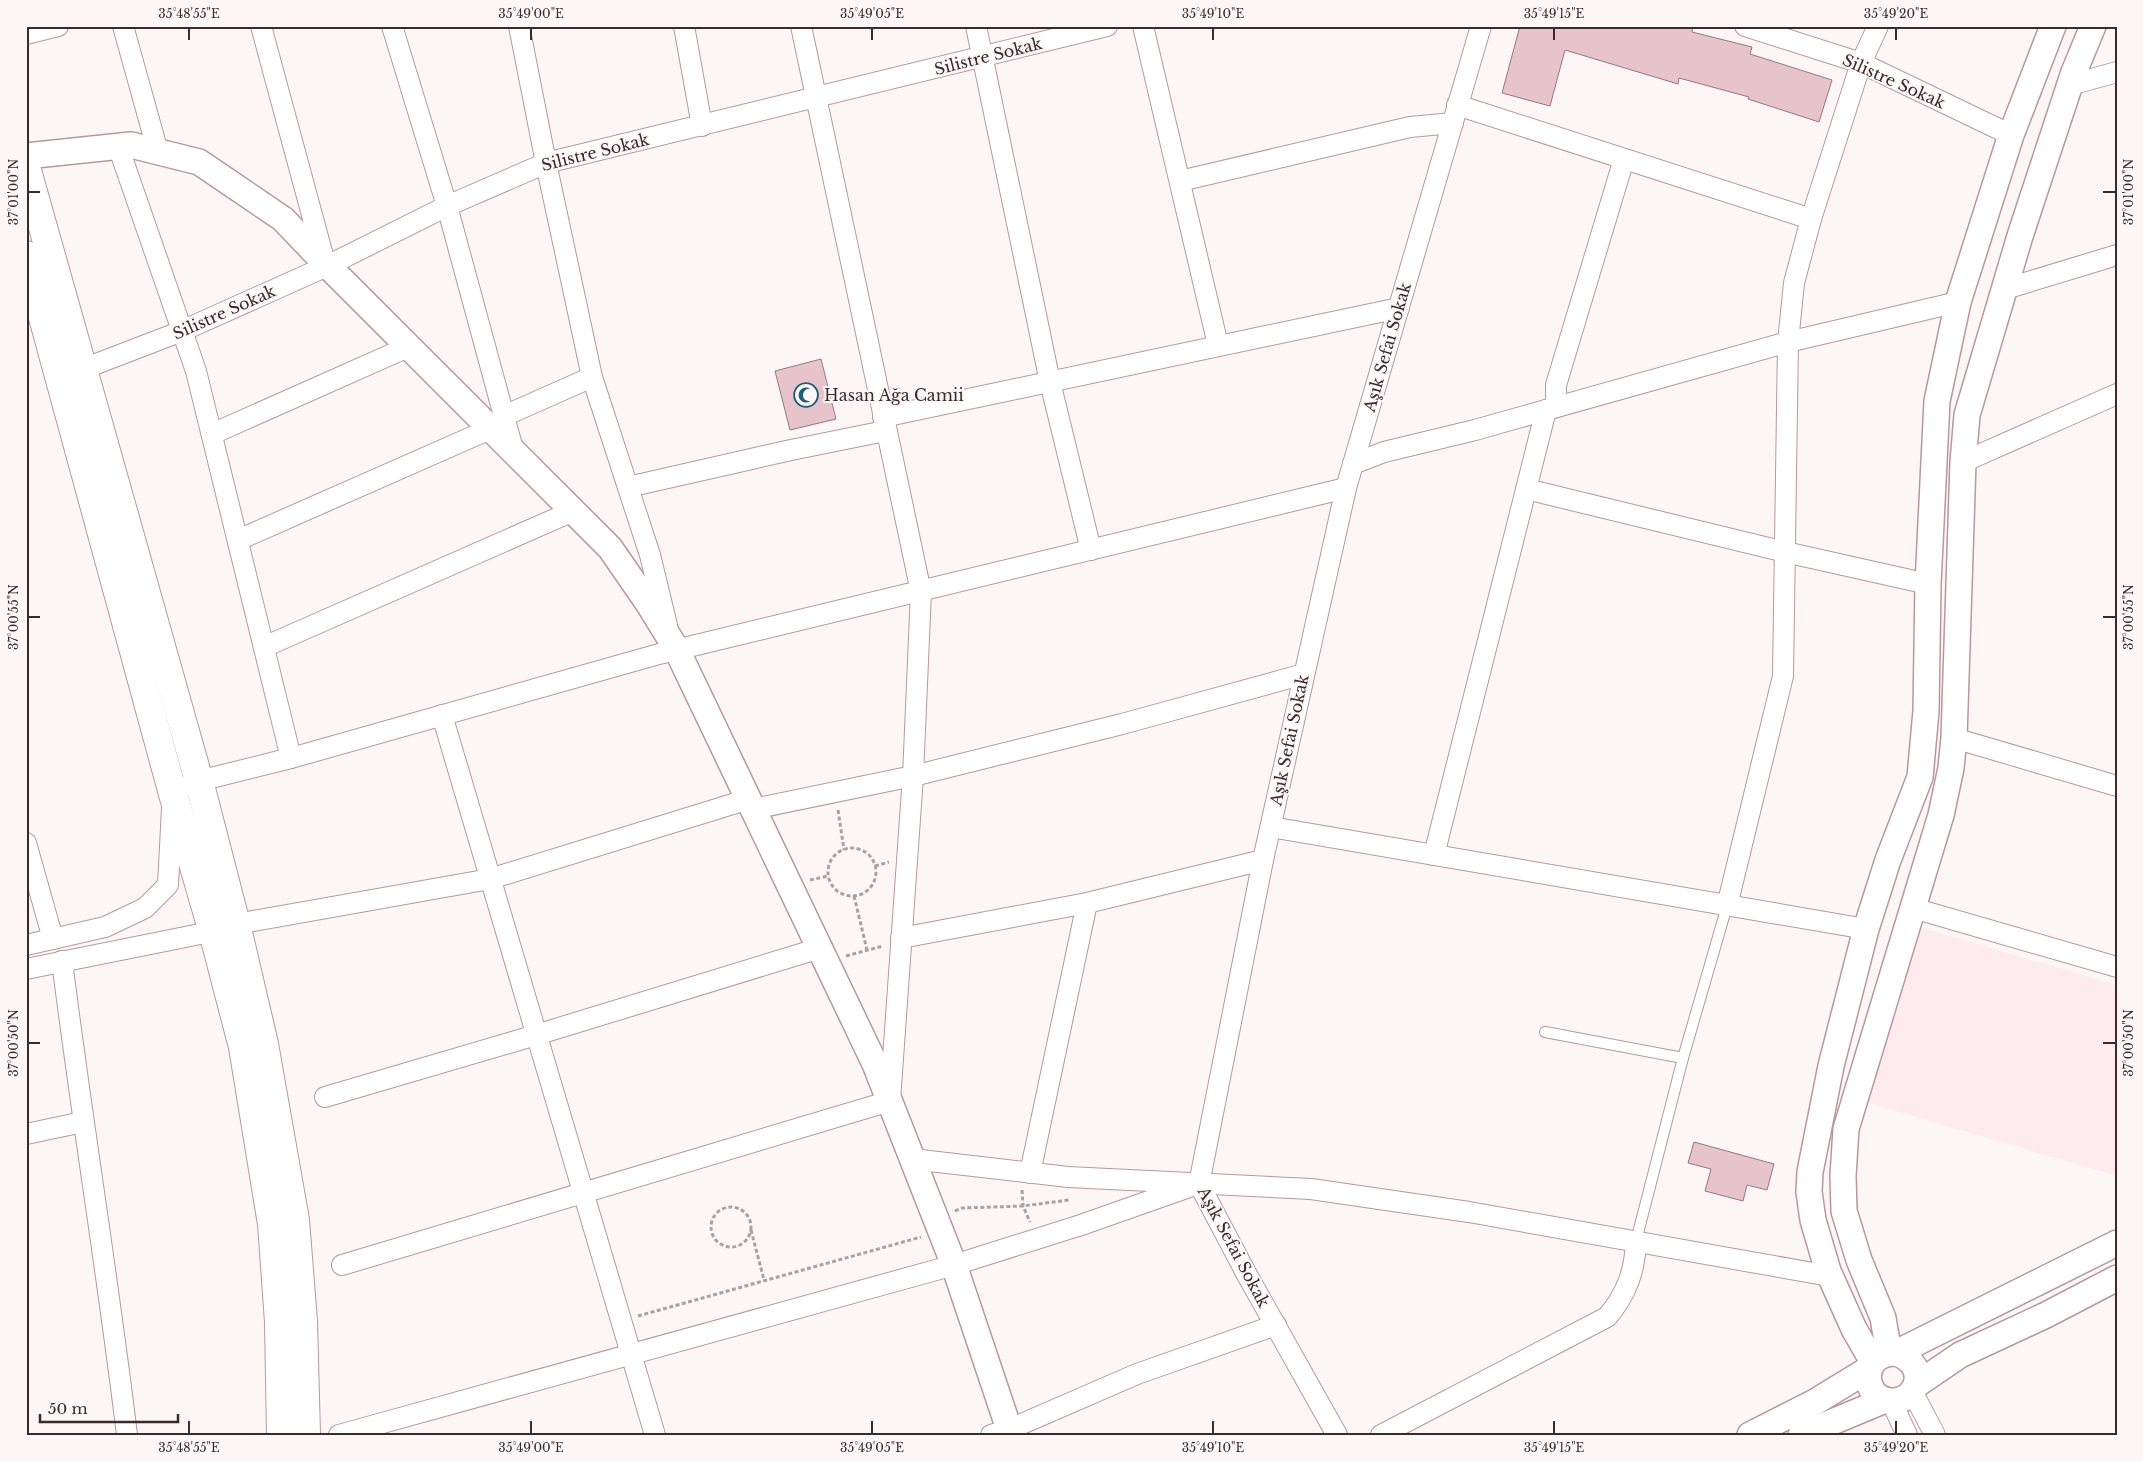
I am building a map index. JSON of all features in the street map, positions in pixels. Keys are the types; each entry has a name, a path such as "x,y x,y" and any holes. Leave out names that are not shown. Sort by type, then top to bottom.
{"main road":[{"path":"26,167 199,781 228,928 243,1047 272,1224 279,1322 282,1435"},
{"path":"26,255 30,284 173,794 228,928 264,1044 294,1220 303,1321 306,1435"}],"street":[{"path":"26,34 58,26"},
{"path":"123,26 158,152"},
{"path":"261,26 326,265"},
{"path":"392,26 447,206 497,422 514,453 610,548 674,644 875,1064 954,1265 1004,1433 1137,1374 1276,1326"},
{"path":"519,26 592,377 650,555 674,644"},
{"path":"684,26 702,126"},
{"path":"800,26 814,99 921,592 913,776 890,1101"},
{"path":"976,26 1050,382 1091,550"},
{"name":"Silistre Sokak","path":"83,368 182,331 326,265 447,206 546,163 1107,26"},
{"path":"1144,26 1218,345"},
{"name":"Aşık Sefai Sokak","path":"1337,1435 1199,1184 1263,860 1346,488 1480,26"},
{"name":"Silistre Sokak","path":"1745,26 1861,63 2011,135"},
{"path":"1727,906 1783,676 1788,342 1794,283 1811,219 1861,63 1878,26"},
{"path":"1882,1359 1854,1329 1830,1276 1812,1220 1809,1192 1810,1172 1832,1066 1866,929 1888,860 1920,777 1926,711 1928,584 1937,401 1958,302 2011,135 2053,26"},
{"path":"1935,1435 1901,1394 1872,1391 1869,1384 1882,1359 1883,1318 1859,1260 1844,1211 1842,1176 1846,1129 1941,815 1951,768 1954,738 1963,462 1967,414 2002,290 2070,85 2093,26"},
{"path":"2070,85 2117,72"},
{"path":"1180,181 1410,127 1455,114 1624,159 1811,219"},
{"path":"26,156 131,145 199,162 283,219 408,347 497,422"},
{"path":"118,146 196,371 291,758"},
{"path":"1434,855 1526,489 1624,159"},
{"path":"2002,290 2117,255"},
{"path":"1353,464 1384,452 1475,430 1788,342 1958,302"},
{"path":"628,488 791,450 884,424 1050,382 1398,308"},
{"path":"212,434 408,347"},
{"path":"238,540 592,377"},
{"path":"1963,462 2117,394"},
{"path":"26,945 105,928 145,908 168,885 173,794 199,781 291,758 442,715 674,644 921,592 1346,488"},
{"path":"1526,489 1785,552 1928,584"},
{"path":"264,647 573,511"},
{"path":"26,969 228,928 490,879 751,804 836,792 913,776 1122,724 1304,674"},
{"path":"442,715 655,1435"},
{"path":"1954,738 2117,786"},
{"path":"1270,827 1866,929"},
{"path":"26,843 53,939"},
{"path":"901,940 1087,903 1263,860"},
{"path":"1030,1173 1087,903"},
{"path":"1913,908 2117,967"},
{"path":"326,1097 536,1035 823,955"},
{"path":"62,962 83,1122 109,1290 127,1435"},
{"path":"342,1265 890,1101"},
{"path":"26,1134 83,1122"},
{"path":"912,1159 1068,1177 1311,1188 1469,1212 1830,1276"},
{"path":"339,1435 954,1265 1081,1225 1199,1184"},
{"path":"1381,1435 1607,1317 1627,1288 1632,1273 1636,1241"},
{"path":"1750,1435 1814,1402 1882,1359 2117,1243"},
{"path":"1801,1435 1901,1394 1960,1355 2046,1315 2117,1278"},
{"path":"1882,1359 1903,1355 1914,1364 1916,1371 1901,1394 1907,1435"}],"lane":[{"path":"1636,1241 1683,1058 1727,906"},
{"path":"1545,1032 1683,1058"}],"path":[{"path":"836,792 844,850"},
{"path":"854,848 862,851 868,855 875,866 875,878 862,894 854,896 839,892 830,883 828,876 831,860 836,854 844,850 854,848"},
{"path":"854,896 867,950"},
{"path":"823,955 867,950 901,940"},
{"path":"1068,1177 1069,1200 1081,1225"},
{"path":"621,1321 764,1280 938,1224 962,1208 1023,1206 1069,1200"},
{"path":"750,1227 747,1238 742,1243 729,1247 717,1242 710,1226 714,1215 726,1208 734,1208 746,1215 750,1227 764,1280"}],"shaded area":[{"path":"1919,927 2117,985 2117,1176 1869,1103"}],"building":[{"path":"1520,26 1693,26 1692,32 1752,47 1750,54 1832,80 1819,122 1748,99 1749,97 1679,78 1678,84 1565,50 1550,106 1502,93"},
{"name":"Hasan Ağa Camii","path":"821,359 836,419 790,430 775,371"},
{"path":"1694,1142 1774,1164 1767,1190 1747,1185 1743,1201 1705,1191 1711,1169 1688,1163"}],"place":[{"name":"Hasan Ağa Camii","path":"806,395"}]}
